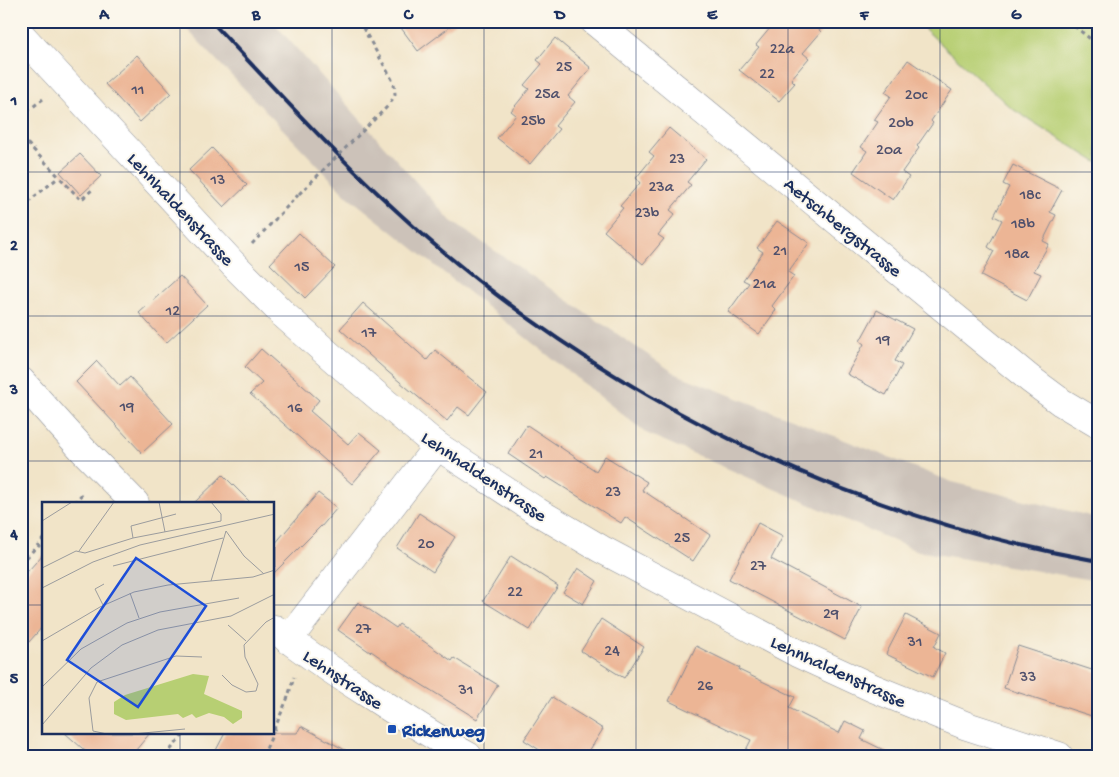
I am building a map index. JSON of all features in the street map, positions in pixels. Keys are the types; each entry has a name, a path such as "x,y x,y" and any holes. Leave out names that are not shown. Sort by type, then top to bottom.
{"street":[{"name":"Aetschbergstrasse","path":"594,21 1030,379 1061,402 1098,424"},
{"name":"Lehnhaldenstrasse","path":"21,35 233,264 336,361 436,445 538,512 593,544 797,653 873,688 966,726 1059,756"},
{"path":"21,381 77,444 134,502"},
{"path":"281,634 429,456 436,445"},
{"name":"Lehnstrasse","path":"281,634 311,657 438,739 468,756"}],"path":[{"path":"248,248 299,194 390,104 396,94 394,83 359,21"},
{"path":"1068,21 1098,45"},
{"path":"21,116 31,109"},
{"path":"21,148 28,144 81,200 94,188"},
{"path":"21,204 24,206 59,177"},
{"path":"75,502 88,488"},
{"path":"21,564 42,540"},
{"path":"38,545 42,548"},
{"path":"275,727 288,697 295,672"},
{"path":"165,756 184,734"},
{"path":"264,756 272,734"}],"shaded area":[{"path":"179,21 272,21 451,221 676,374 952,482 1098,518 1098,581 917,551 646,433 346,195"}],"green space":[{"path":"916,21 1098,21 1098,163 1011,108"}],"building":[{"path":"396,21 458,21 418,51"},
{"path":"776,21 811,21 821,32 803,53 809,58 791,79 795,83 779,101 739,70 759,47 756,45"},
{"path":"555,38 591,68 568,96 575,102 555,126 559,129 530,164 497,138 516,115 511,111 529,89 524,85 542,64 537,60"},
{"path":"137,55 171,93 140,122 105,84"},
{"path":"908,60 952,90 931,121 933,123 917,146 919,148 902,172 909,177 893,200 853,172 867,151 861,147 878,122 874,120 891,96 885,92"},
{"path":"669,128 706,159 687,182 691,185 670,210 675,214 658,235 664,239 643,264 604,231 623,208 620,206 640,183 636,178 654,156 649,152"},
{"path":"212,148 247,185 224,207 189,170"},
{"path":"80,154 101,176 81,195 60,172"},
{"path":"1013,165 1062,190 1050,212 1056,215 1043,241 1049,244 1034,271 1041,274 1027,300 981,276 994,251 988,247 1002,220 994,216 1009,187 1003,184"},
{"path":"777,221 809,243 788,272 794,276 772,306 776,310 759,334 728,312 749,283 743,280 763,252 757,248"},
{"path":"299,233 335,267 305,298 270,264"},
{"path":"180,276 207,305 166,343 139,313"},
{"path":"363,303 427,360 435,350 487,392 469,415 458,407 447,421 340,329"},
{"path":"877,310 913,329 895,361 902,365 886,395 847,374 864,344 860,341"},
{"path":"261,349 319,400 310,411 348,444 359,432 381,450 352,484 250,394 262,383 245,367"},
{"path":"97,361 120,386 130,377 173,424 142,453 76,382"},
{"path":"527,425 596,471 605,456 647,482 642,490 710,535 693,561 625,517 621,523 547,477 545,479 508,454"},
{"path":"223,475 250,502 195,502"},
{"path":"318,493 337,508 321,527 275,572 275,544"},
{"path":"419,513 455,537 433,572 397,548"},
{"path":"758,523 783,536 771,559 862,607 845,640 729,579"},
{"path":"42,555 42,627 21,651 21,579"},
{"path":"511,556 558,586 530,630 483,601"},
{"path":"578,568 597,581 583,604 563,592"},
{"path":"358,602 396,628 399,624 452,661 454,658 498,685 477,719 338,630"},
{"path":"906,615 941,633 934,647 945,653 933,677 886,654"},
{"path":"601,619 644,647 624,678 581,651"},
{"path":"696,646 740,668 739,670 795,697 789,708 839,733 845,721 865,731 861,739 896,756 758,756 746,750 751,740 669,701"},
{"path":"1018,646 1098,672 1098,718 1004,688"},
{"path":"552,697 603,729 586,756 549,756 524,740"},
{"path":"301,726 356,756 213,756 224,734 297,733"},
{"path":"66,734 149,734 131,756 91,756"}],"railway":[{"path":"211,21 344,161 400,214 502,299 578,352 659,401 742,445 828,483 917,515 1007,542 1098,561"}],"place":[{"name":"Rickenweg","path":"392,729"}]}
